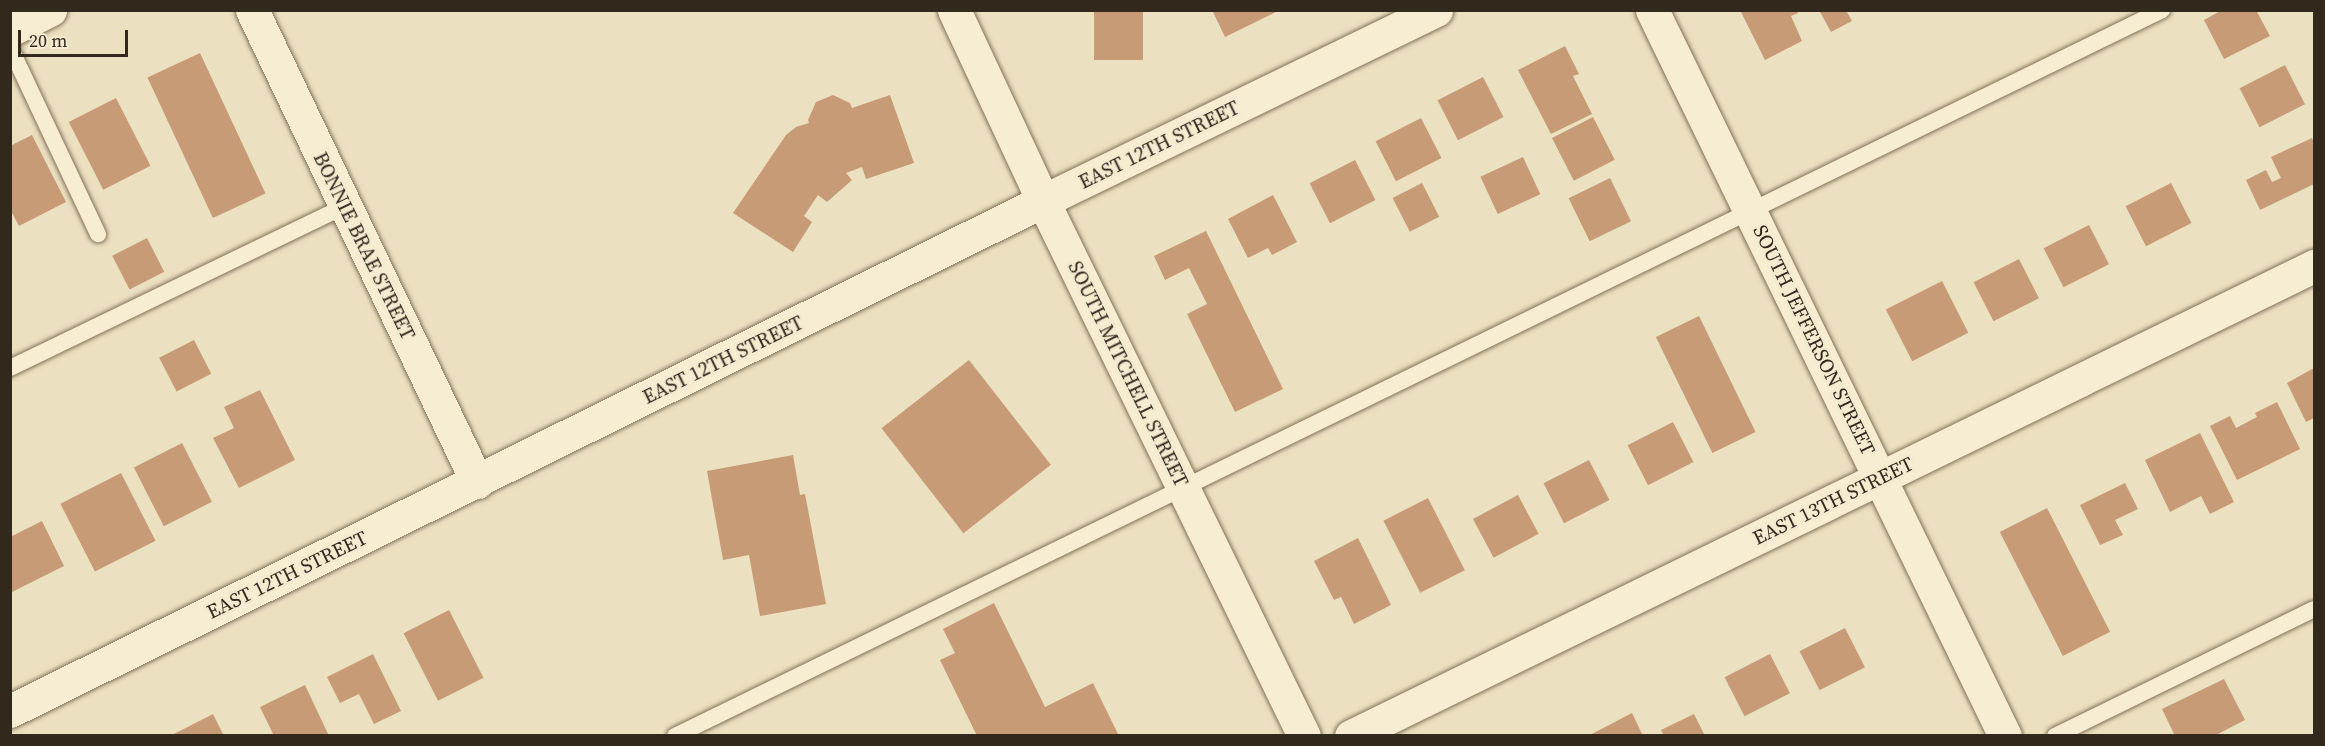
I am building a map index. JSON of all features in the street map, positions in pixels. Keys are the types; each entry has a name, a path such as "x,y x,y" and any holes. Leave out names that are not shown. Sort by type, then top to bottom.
{"street":[{"path":"10,30 50,10"},
{"name":"BONNIE BRAE STREET","path":"252,10 477,482"},
{"name":"SOUTH MITCHELL STREET","path":"954,10 1043,201 1304,735"},
{"name":"EAST 12TH STREET","path":"10,711 1043,201 1436,10"},
{"name":"SOUTH JEFFERSON STREET","path":"1652,10 2005,735"},
{"name":"EAST 13TH STREET","path":"1351,735 2314,266"}],"lane":[{"path":"675,735 2162,10"},
{"path":"10,47 98,234"},
{"path":"10,368 345,206"},
{"path":"2055,735 2314,609"}],"building":[{"path":"1094,10 1143,10 1143,60 1094,60"},
{"path":"1212,10 1280,10 1225,37"},
{"path":"1740,10 1797,10 1798,13 1791,16 1802,41 1765,60"},
{"path":"1819,10 1846,10 1852,21 1831,32"},
{"path":"2222,10 2256,10 2270,36 2224,59 2204,20"},
{"path":"1565,46 1579,74 1573,76 1592,114 1551,134 1518,70"},
{"path":"200,53 266,193 213,218 147,78"},
{"path":"2285,65 2305,104 2260,127 2240,88"},
{"path":"1483,77 1503,117 1458,140 1438,100"},
{"path":"833,95 850,103 852,108 890,95 914,163 866,179 862,167 846,173 852,180 827,202 818,195 804,216 812,222 793,252 733,213 786,135 796,127 809,123 808,120 816,102"},
{"path":"116,98 151,166 103,190 69,122"},
{"path":"1593,117 1615,160 1574,181 1552,138"},
{"path":"1421,118 1441,158 1396,181 1376,141"},
{"path":"32,135 66,202 19,226 10,209 10,146"},
{"path":"2312,138 2314,184 2260,210 2246,180 2266,170 2272,182 2281,178 2271,157"},
{"path":"1523,157 1540,194 1498,214 1480,177"},
{"path":"1355,160 1375,200 1330,223 1310,183"},
{"path":"1610,178 1631,221 1590,241 1569,198"},
{"path":"1422,183 1439,217 1410,232 1393,198"},
{"path":"2171,183 2191,223 2146,246 2126,206"},
{"path":"1273,195 1297,242 1272,255 1268,248 1248,258 1228,219"},
{"path":"2089,225 2109,264 2064,287 2044,248"},
{"path":"1206,231 1283,389 1235,412 1187,314 1207,304 1189,268 1165,280 1154,256"},
{"path":"147,238 164,272 130,290 112,256"},
{"path":"2019,259 2039,298 1994,321 1974,282"},
{"path":"1942,281 1968,333 1912,361 1886,310"},
{"path":"1699,316 1756,432 1712,453 1656,337"},
{"path":"194,340 211,374 177,392 159,358"},
{"path":"969,360 1051,465 963,533 882,428"},
{"path":"2314,368 2314,418 2306,422 2287,383"},
{"path":"260,390 295,460 239,488 213,438 234,428 224,407"},
{"path":"2277,402 2300,449 2237,480 2210,426 2230,416 2236,428 2257,417 2255,413"},
{"path":"1673,422 1693,462 1648,485 1628,445"},
{"path":"2200,433 2234,502 2210,514 2201,496 2170,512 2145,460"},
{"path":"182,443 212,502 164,526 134,468"},
{"path":"793,455 800,495 805,494 826,604 760,616 749,555 723,560 707,471"},
{"path":"1589,460 1609,500 1564,523 1544,483"},
{"path":"121,473 156,541 95,572 60,504"},
{"path":"2125,483 2138,509 2115,520 2123,535 2100,545 2080,505"},
{"path":"1518,495 1539,534 1494,558 1473,519"},
{"path":"1428,498 1465,570 1420,593 1383,521"},
{"path":"2047,508 2110,632 2063,656 2000,532"},
{"path":"42,521 64,566 10,593 10,537"},
{"path":"1358,538 1391,605 1354,624 1341,597 1334,600 1314,561"},
{"path":"994,603 1045,707 1093,683 1119,736 977,736 940,660 955,653 943,629"},
{"path":"449,610 484,678 438,701 404,633"},
{"path":"1845,628 1865,667 1820,690 1800,651"},
{"path":"373,654 401,711 374,724 359,694 340,703 327,677"},
{"path":"1770,654 1790,693 1745,716 1725,677"},
{"path":"2224,679 2245,720 2214,736 2175,736 2162,709"},
{"path":"305,685 329,736 274,736 260,707"},
{"path":"1632,713 1643,736 1588,736"},
{"path":"213,714 224,736 170,736"},
{"path":"1694,714 1705,736 1664,736 1661,730"}]}
